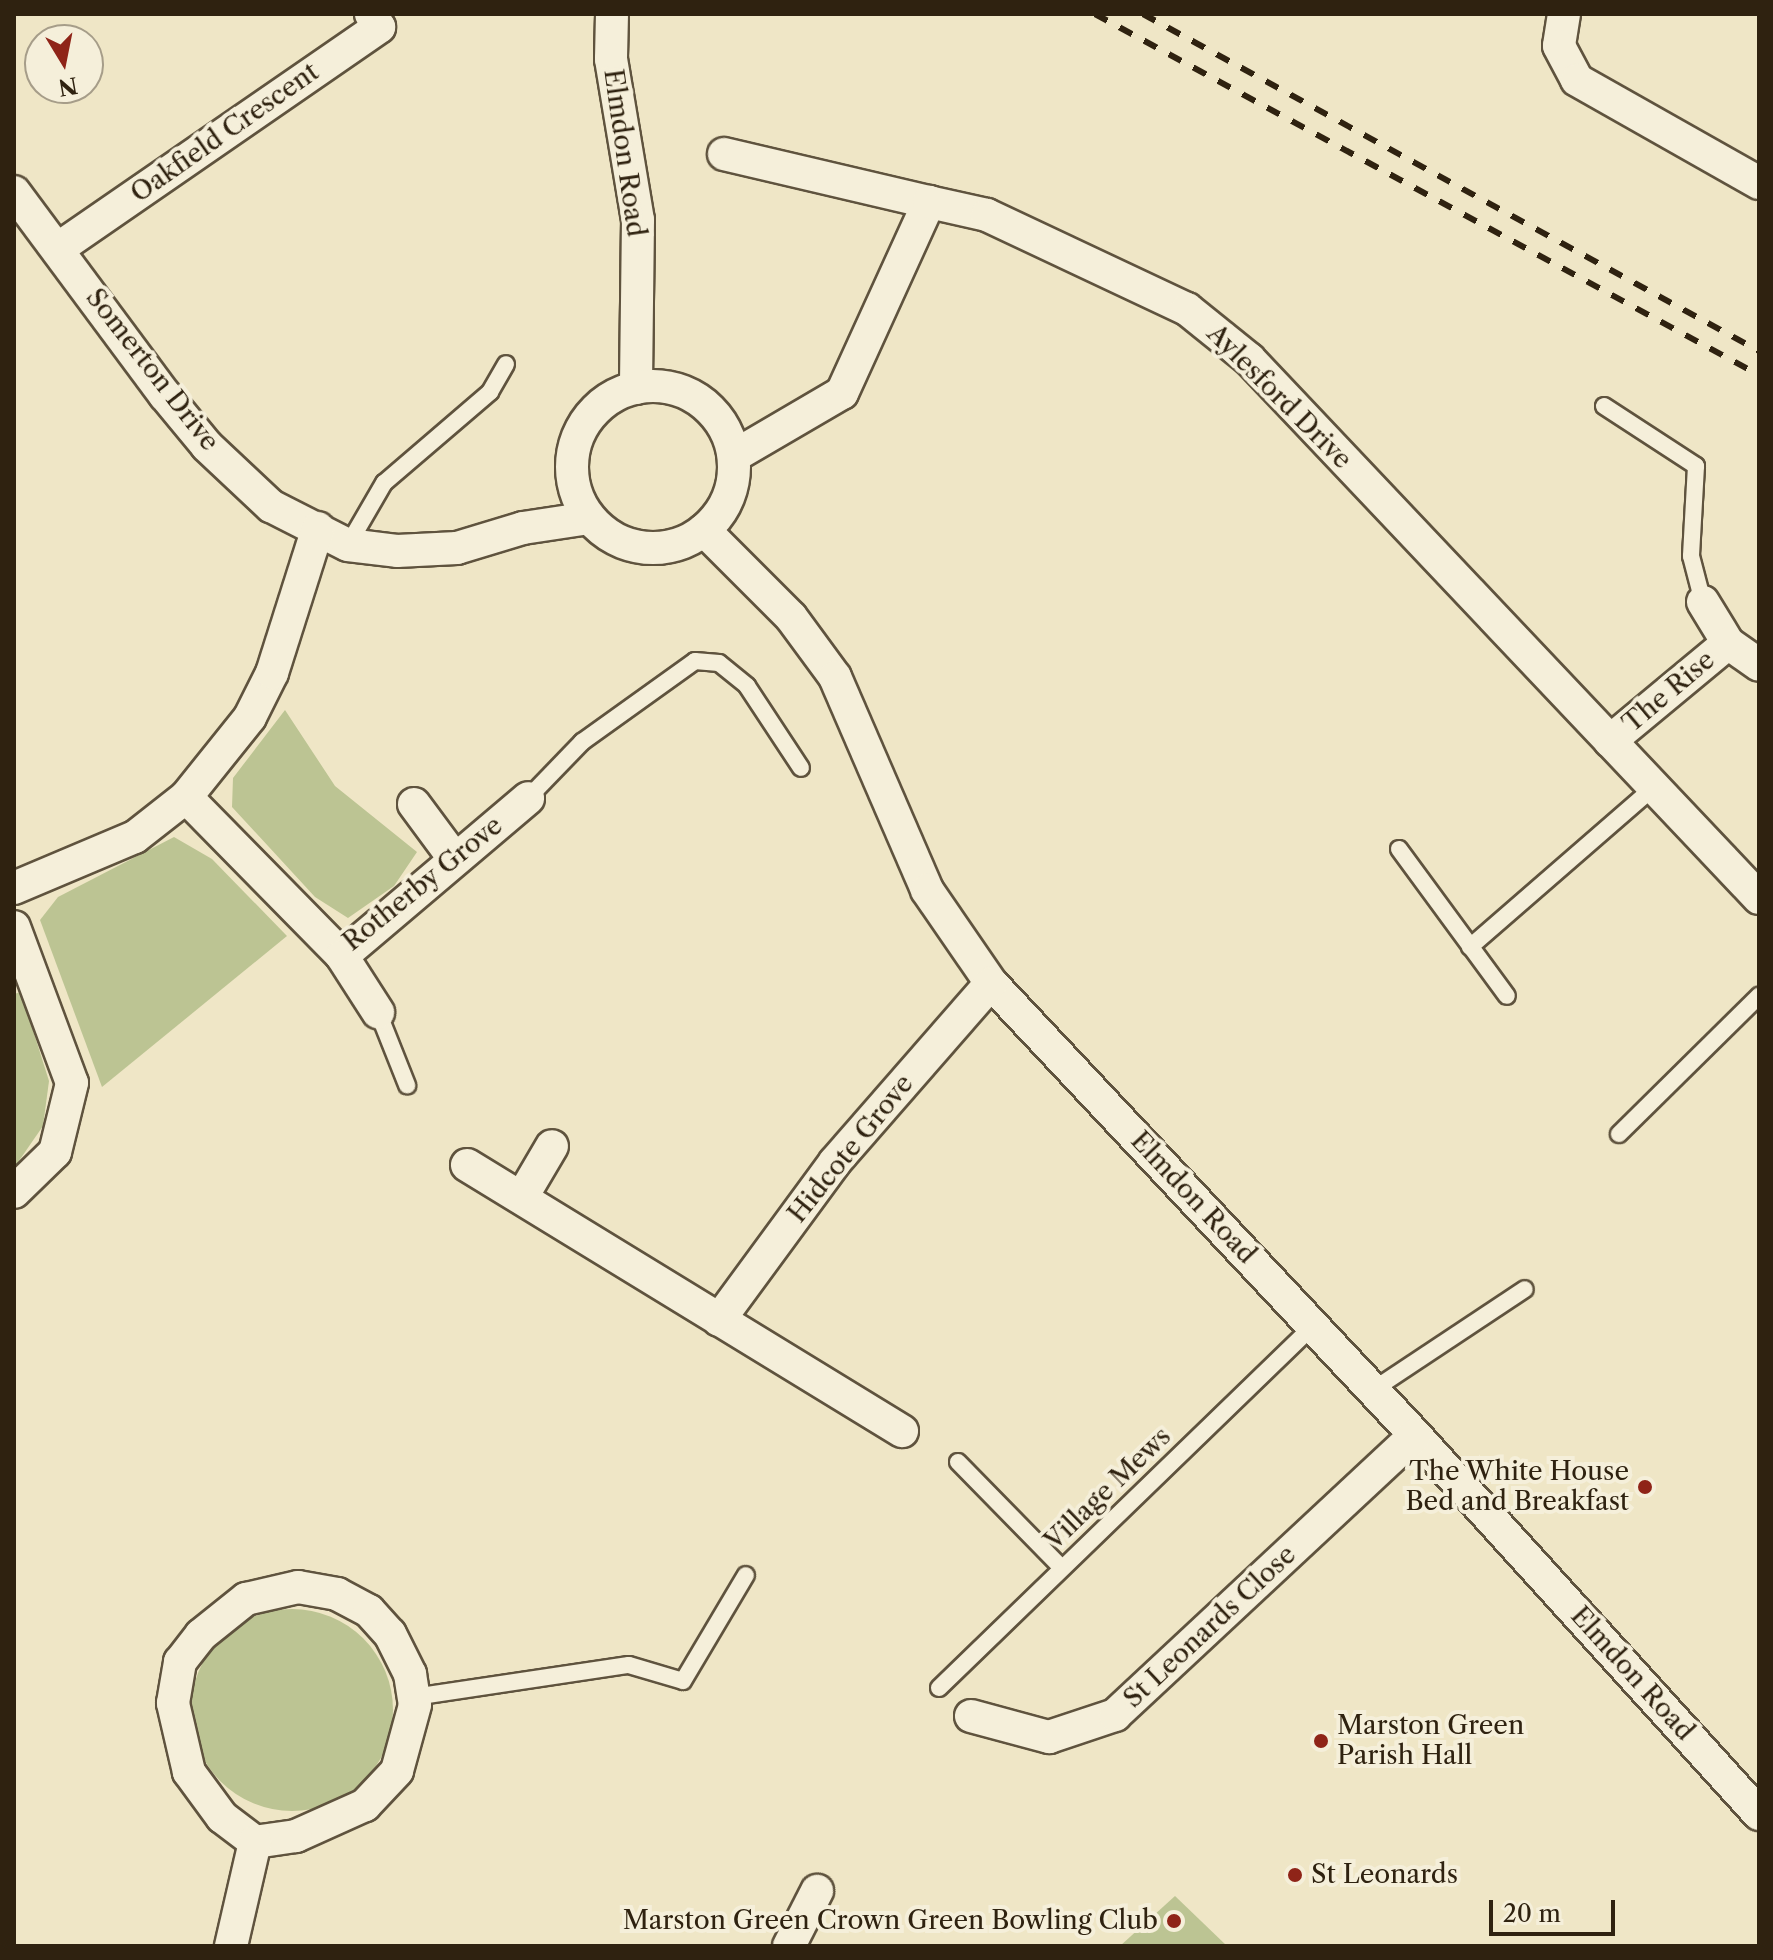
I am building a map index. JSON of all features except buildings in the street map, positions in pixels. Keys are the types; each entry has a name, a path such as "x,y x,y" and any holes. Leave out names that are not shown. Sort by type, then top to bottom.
{"street":[{"name":"Oakfield Crescent","path":"59,248 379,27 371,14"},
{"name":"Elmdon Road","path":"612,14 611,59 638,220 636,388"},
{"path":"1564,14 1559,46 1577,80 1759,183"},
{"name":"Aylesford Drive","path":"724,154 987,215 1187,309 1249,359 1759,898"},
{"name":"Somerton Drive","path":"14,192 207,446 271,506 348,545 397,551 457,548 523,528 589,518"},
{"path":"734,456 842,393 929,202"},
{"path":"636,388 675,389 705,404 727,432 734,456 733,484 723,509 704,530 667,548 633,547 607,535 589,518 575,491 573,454 593,413 615,395 636,388"},
{"path":"14,888 135,837 186,797 250,717 272,673 318,528"},
{"name":"Elmdon Road","path":"704,530 791,617 835,677 927,890 991,983 1415,1435 1759,1814"},
{"name":"The Rise","path":"1703,602 1728,643 1759,665"},
{"name":"The Rise","path":"1610,741 1728,643"},
{"name":"Rotherby Grove","path":"186,797 342,956 528,798"},
{"path":"414,804 454,858"},
{"path":"14,927 72,1083 55,1152 14,1192"},
{"path":"342,956 378,1012"},
{"name":"Hidcote Grove","path":"719,1320 835,1162 991,983"},
{"path":"522,1197 552,1146"},
{"path":"467,1165 902,1431"},
{"name":"St Leonards Close","path":"971,1716 1049,1737 1115,1715 1415,1435"},
{"path":"298,1587 337,1594 369,1611 390,1634 410,1674 414,1697 397,1771 365,1805 296,1836 255,1842 222,1817 189,1772 179,1746 173,1703 180,1662 201,1635 246,1599 298,1587"},
{"path":"231,1946 255,1842"},
{"path":"789,1946 817,1891"}],"lane":[{"path":"348,545 384,483 490,392 506,364"},
{"path":"1604,406 1696,466 1691,556 1703,602"},
{"path":"528,798 582,742 695,661 719,663 747,686 801,768"},
{"path":"1470,947 1654,787"},
{"path":"1399,849 1507,996"},
{"path":"1619,1134 1759,996"},
{"path":"378,1012 407,1085"},
{"path":"1373,1390 1525,1289"},
{"name":"Village Mews","path":"939,1688 1313,1326"},
{"path":"958,1462 1061,1567"},
{"path":"414,1697 629,1665 683,1681 746,1575"}],"green space":[{"path":"285,710 335,786 417,852 394,886 348,918 315,897 232,807 233,778"},
{"path":"174,837 212,859 287,936 102,1087 40,920 58,897"},
{"path":"21,992 49,1081 43,1126 14,1168 14,994"},
{"path":"292,1609 331,1616 364,1638 386,1671 393,1710 386,1749 364,1782 331,1804 292,1811 253,1804 220,1782 198,1749 191,1710 198,1671 220,1638 253,1616"},
{"name":"Marston Green Crown Green Bowling Club","path":"1175,1896 1227,1946 1120,1946"}],"railway":[{"path":"1095,14 1759,375"},
{"path":"1143,14 1759,351"}],"place":[{"name":"The White House Bed and Breakfast","path":"1645,1487"},
{"name":"Marston Green Parish Hall","path":"1321,1741"},
{"name":"St Leonards","path":"1295,1875"},
{"name":"Marston Green Crown Green Bowling Club","path":"1174,1921"}]}
